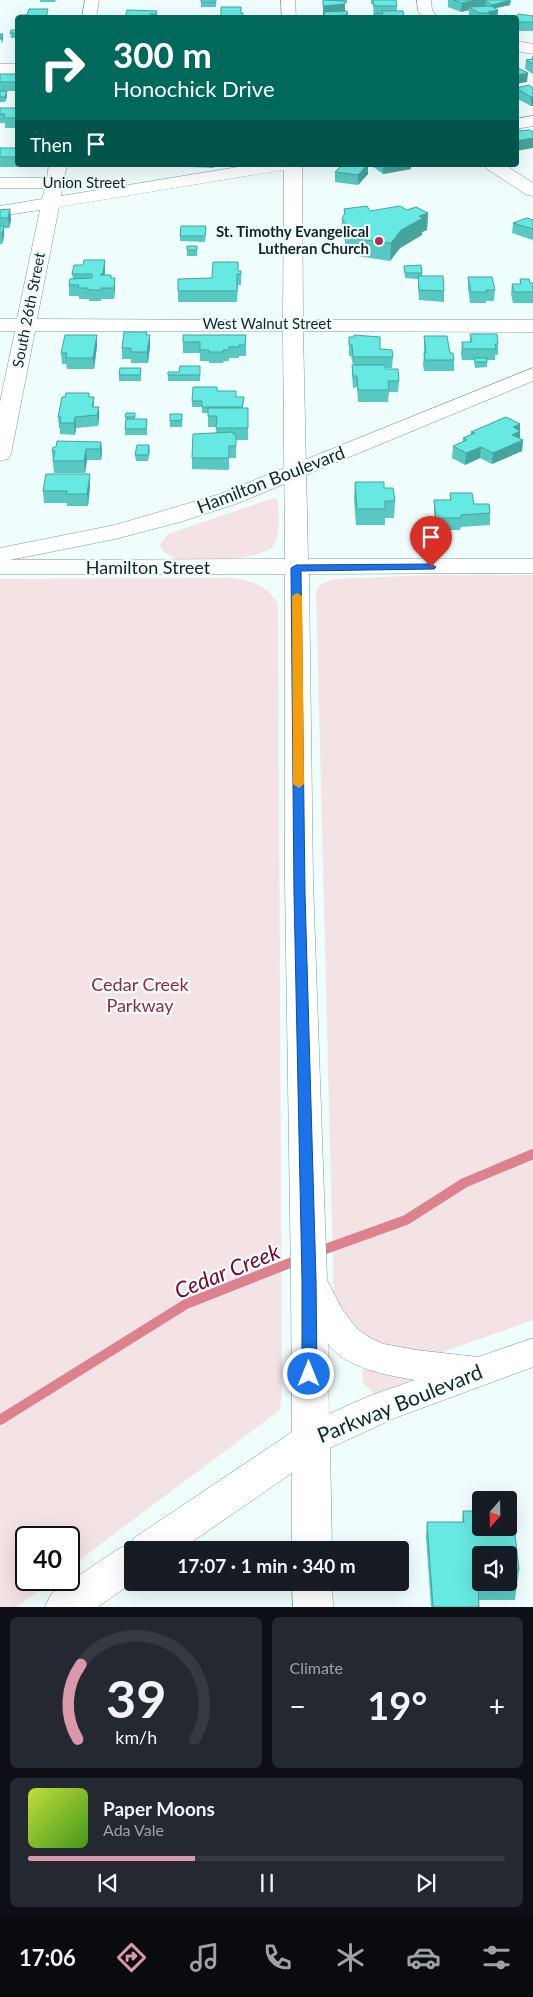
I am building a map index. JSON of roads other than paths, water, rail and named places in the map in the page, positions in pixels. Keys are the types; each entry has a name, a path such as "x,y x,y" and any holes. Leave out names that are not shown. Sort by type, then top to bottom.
{"street":[{"path":"90,15 92,0"},
{"path":"288,0 289,15"},
{"path":"424,0 425,11 428,15"},
{"path":"519,47 533,50"},
{"path":"519,52 533,50"},
{"path":"0,69 15,69"},
{"path":"519,123 533,121"},
{"path":"0,211 269,167"},
{"path":"293,167 292,324 296,474 299,888 309,1280 312,1541"},
{"path":"496,167 533,191"},
{"name":"Union Street","path":"0,183 56,174 168,183"},
{"name":"South 26th Street","path":"0,454 56,174"},
{"name":"West Walnut Street","path":"0,325 292,324 533,326"},
{"name":"Hamilton Boulevard","path":"0,555 41,548 144,524 226,500 296,474 533,374"},
{"name":"Hamilton Street","path":"0,567 296,568 533,566"},
{"path":"309,1280 332,1326 349,1342 366,1353 396,1361 480,1370"},
{"name":"Parkway Boulevard","path":"161,1541 310,1440 382,1407 533,1352"},
{"path":"65,1607 124,1566"},
{"path":"312,1591 313,1607"}],"waterway":[{"name":"Cedar Creek","path":"317,1252 406,1220 464,1183 533,1154"},
{"name":"Cedar Creek","path":"0,1420 186,1304 300,1259"}],"place":[{"name":"St. Timothy Evangelical Lutheran Church","path":"379,241"}],"park label":[{"name":"Cedar Creek Parkway","path":"140,995"}]}
